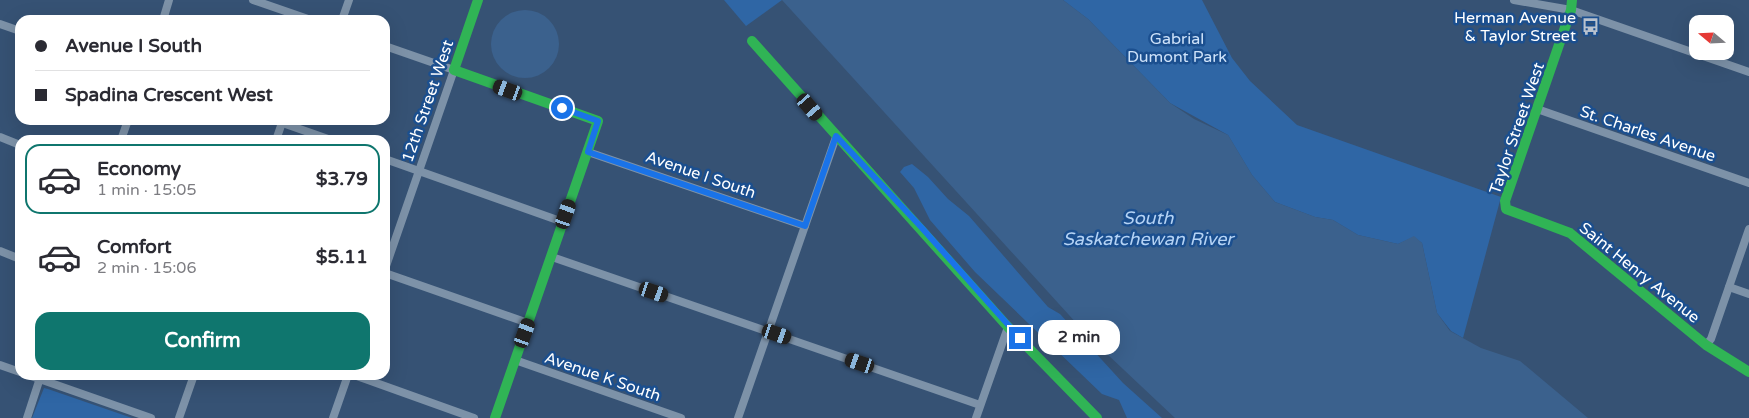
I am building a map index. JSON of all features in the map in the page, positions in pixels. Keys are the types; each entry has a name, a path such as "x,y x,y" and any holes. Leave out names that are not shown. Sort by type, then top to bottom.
{"street":[{"path":"164,15 170,0"},
{"path":"253,0 296,15"},
{"path":"344,15 349,0"},
{"name":"12th Street West","path":"390,255 478,0"},
{"path":"1514,0 1572,5 1749,72"},
{"name":"Taylor Street West","path":"1506,209 1505,201 1572,5"},
{"path":"0,24 15,29"},
{"path":"752,41 836,136 922,228 1008,327 1097,418"},
{"path":"390,48 598,121 496,418"},
{"name":"St. Charles Avenue","path":"1537,109 1749,183"},
{"path":"291,125 318,135"},
{"path":"738,418 836,136"},
{"path":"0,138 15,143"},
{"name":"Avenue I South","path":"588,152 805,226"},
{"path":"390,161 563,222"},
{"name":"Saint Henry Avenue","path":"1506,209 1570,233 1706,345 1749,372"},
{"path":"1706,345 1711,339 1749,229"},
{"path":"0,252 15,257"},
{"path":"552,257 980,405"},
{"path":"390,275 528,323"},
{"path":"1730,287 1749,294"},
{"path":"976,418 1008,327"},
{"name":"Avenue K South","path":"515,360 681,418"},
{"path":"0,365 15,370"},
{"path":"27,418 40,380"},
{"path":"49,380 151,418"},
{"path":"179,418 192,380"},
{"path":"333,418 346,380"},
{"path":"368,380 474,418"}],"green space":[{"path":"724,0 782,0 746,26"},
{"name":"Gabrial Dumont Park","path":"1063,0 1202,0 1232,58 1250,81 1297,125 1501,197 1463,338 1451,331 1437,313 1422,243 1414,237 1398,244 1358,235 1333,220 1315,217 1275,202 1252,175 1228,135 1170,103 1088,19"},
{"path":"912,164 928,177 948,199 969,216 1048,307 1060,314 1123,383 1162,418 1127,418 1119,400 1102,394 975,272 930,220 914,188 900,172 904,167"},
{"path":"44,388 48,389 132,418 32,418"}],"water":[{"name":"South Saskatchewan River","path":"782,0 1063,0 1088,19 1170,103 1194,119 1228,135 1252,175 1275,202 1315,217 1333,220 1358,235 1398,244 1414,236 1422,243 1437,313 1450,331 1481,348 1520,361 1588,418 1175,418 1089,337"},
{"path":"525,10 538,13 549,20 556,31 559,44 556,57 549,68 538,75 525,78 512,75 501,68 494,57 491,44 494,31 501,20 512,13"}],"traffic: fast":[{"path":"478,0 454,70 598,121 495,418"},
{"path":"1572,0 1571,10 1505,201 1506,209 1570,233 1706,345 1749,372"},
{"path":"752,41 1008,327 1097,418"}],"place":[{"name":"Herman Avenue & Taylor Street","path":"1590,26"}],"route":[{"path":"562,108 598,121 588,152 805,226 836,136 922,228 1020,338"}]}
